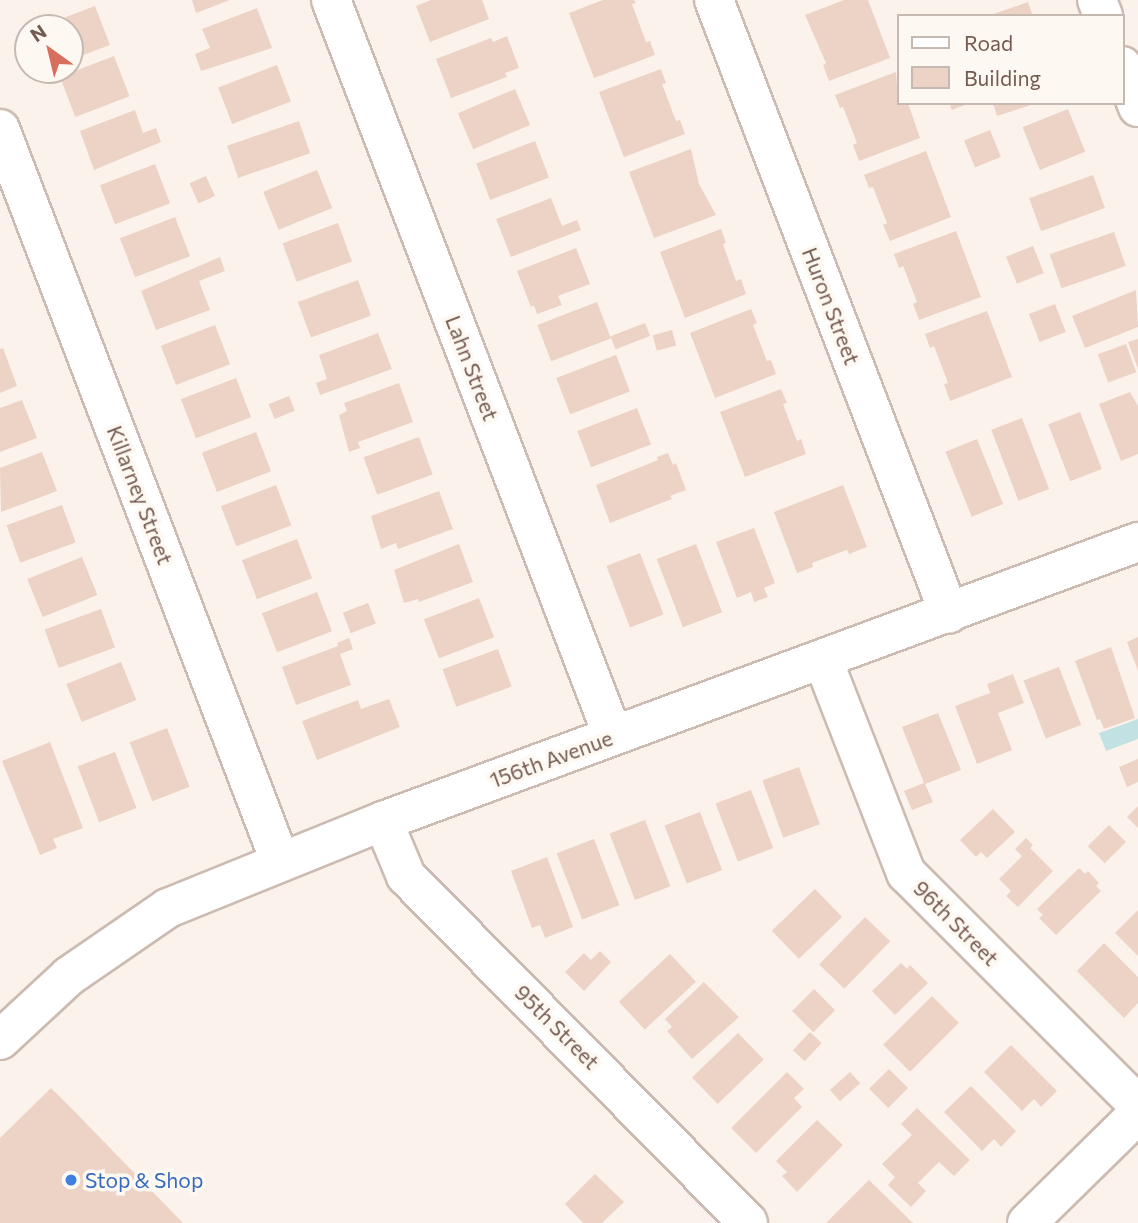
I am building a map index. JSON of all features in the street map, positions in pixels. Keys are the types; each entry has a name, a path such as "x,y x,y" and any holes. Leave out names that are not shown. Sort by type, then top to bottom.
{"street":[{"name":"Lahn Street","path":"331,0 613,736"},
{"name":"Huron Street","path":"714,0 949,613"},
{"path":"1124,71 1138,107"},
{"name":"Killarney Street","path":"0,129 280,861"},
{"name":"156th Avenue","path":"0,1040 69,976 168,908 383,821 1138,542"},
{"name":"96th Street","path":"822,660 906,873 1138,1105"},
{"name":"95th Street","path":"383,821 406,876 748,1223"},
{"path":"1027,1223 1138,1114"}],"water":[{"path":"1138,719 1138,739 1106,751 1099,733"}],"building":[{"path":"192,0 230,0 196,13"},
{"path":"431,0 482,0 489,19 430,42 416,6"},
{"path":"603,0 634,0 636,3 632,4 646,42 650,41 655,55 594,78 569,13"},
{"path":"844,0 868,0 890,58 829,81 823,65 826,63 805,15"},
{"path":"1028,2 1032,14 994,14"},
{"path":"95,6 110,45 84,55 84,14 74,14"},
{"path":"257,8 272,48 201,71 195,54 210,48 202,29"},
{"path":"507,36 519,68 505,73 507,77 451,98 436,59 491,38 493,42"},
{"path":"114,56 129,96 75,117 63,84 84,84 84,68"},
{"path":"277,65 291,101 232,124 218,88"},
{"path":"661,69 666,83 662,84 676,121 680,120 685,134 624,157 599,92"},
{"path":"896,72 897,105 909,105 920,138 859,161 853,145 857,143 843,107 840,108 835,95"},
{"path":"515,89 530,125 473,149 458,113"},
{"path":"950,105 965,105 952,110"},
{"path":"994,105 1031,105 997,116"},
{"path":"1068,109 1085,152 1040,170 1023,127"},
{"path":"135,110 143,133 156,128 161,142 94,170 80,131"},
{"path":"299,121 310,153 238,178 227,146"},
{"path":"990,130 1001,157 975,167 964,140"},
{"path":"535,141 549,177 490,200 476,164"},
{"path":"691,149 699,184 716,215 654,238 629,172"},
{"path":"926,151 951,217 890,241 883,225 887,223 873,187 869,188 864,175"},
{"path":"155,164 170,203 115,224 100,185"},
{"path":"317,170 332,208 279,230 263,192"},
{"path":"1093,175 1105,208 1041,231 1029,198"},
{"path":"206,176 215,196 199,203 190,183"},
{"path":"551,198 562,226 577,220 581,230 511,257 496,219"},
{"path":"175,217 190,256 135,277 120,238"},
{"path":"338,223 352,262 297,282 283,243"},
{"path":"721,229 726,243 723,244 736,281 741,279 746,294 685,318 660,252"},
{"path":"956,231 981,297 919,320 913,304 917,302 903,266 899,268 894,254"},
{"path":"1114,232 1126,266 1061,288 1050,254"},
{"path":"1033,246 1044,273 1017,284 1006,257"},
{"path":"576,248 590,284 558,296 562,305 537,314 534,305 531,307 517,271"},
{"path":"220,257 225,271 199,281 210,310 156,330 141,291"},
{"path":"358,280 371,316 311,338 298,302"},
{"path":"1136,290 1138,327 1085,348 1072,316"},
{"path":"597,302 611,338 551,361 537,325"},
{"path":"1055,304 1066,332 1040,342 1029,314"},
{"path":"751,309 757,323 753,325 767,361 771,360 776,374 715,398 690,333"},
{"path":"987,311 1012,377 950,401 944,384 948,383 934,346 930,348 925,334"},
{"path":"645,323 650,336 615,349 610,336"},
{"path":"215,325 230,364 176,385 161,346"},
{"path":"672,330 676,345 657,351 653,335"},
{"path":"378,333 392,369 320,395 316,383 327,379 319,355"},
{"path":"1138,339 1138,369 1128,342"},
{"path":"1126,344 1136,372 1108,382 1098,354"},
{"path":"3,348 17,386 0,393 0,349"},
{"path":"616,355 630,391 570,414 556,378"},
{"path":"236,378 251,417 196,438 181,399"},
{"path":"399,383 413,422 358,442 360,448 349,452 339,415 347,411 344,403"},
{"path":"781,389 787,403 783,404 797,441 801,439 806,454 745,477 720,412"},
{"path":"1130,392 1138,406 1138,454 1121,461 1099,404"},
{"path":"289,396 295,411 275,419 269,404"},
{"path":"22,400 37,438 0,452 0,408"},
{"path":"637,408 651,444 591,467 577,431"},
{"path":"1080,412 1102,469 1070,481 1048,424"},
{"path":"1022,418 1049,489 1018,501 991,430"},
{"path":"256,432 271,471 217,492 202,453"},
{"path":"419,437 433,475 377,495 364,457"},
{"path":"977,439 1003,504 972,517 945,452"},
{"path":"42,452 57,491 1,512 0,468"},
{"path":"668,453 673,465 676,463 686,490 670,496 672,499 610,523 596,485 658,460 657,457"},
{"path":"276,485 291,525 236,546 221,506"},
{"path":"843,485 867,547 849,554 847,550 812,563 813,567 797,573 774,512"},
{"path":"439,491 453,529 398,549 396,543 381,549 371,516"},
{"path":"62,505 76,543 20,563 7,525"},
{"path":"754,528 775,583 764,588 768,597 754,602 751,592 737,598 716,542"},
{"path":"297,539 312,578 257,599 242,560"},
{"path":"459,544 473,582 419,602 418,599 404,603 394,570"},
{"path":"696,544 722,612 683,627 657,559"},
{"path":"640,553 664,615 630,628 606,566"},
{"path":"82,557 97,595 43,617 27,579"},
{"path":"317,592 332,631 277,652 262,613"},
{"path":"479,598 494,637 439,658 424,619"},
{"path":"368,603 376,624 351,633 343,613"},
{"path":"101,609 115,648 59,668 45,630"},
{"path":"1138,637 1138,671 1127,642"},
{"path":"349,638 353,649 340,654 351,685 296,705 282,667 338,646 337,643"},
{"path":"1111,647 1135,718 1104,729 1100,719 1097,720 1075,661"},
{"path":"498,649 512,687 456,707 443,669"},
{"path":"121,662 136,700 82,722 66,684"},
{"path":"1059,667 1081,725 1046,738 1024,681"},
{"path":"1013,674 1024,703 998,713 1012,750 977,764 955,706 990,693 987,684"},
{"path":"389,699 400,727 317,760 302,721 358,700 361,709"},
{"path":"938,713 961,770 925,784 933,802 912,810 904,791 924,783 902,727"},
{"path":"167,728 190,787 152,801 130,742"},
{"path":"50,742 83,828 53,839 57,848 40,855 2,761"},
{"path":"115,752 137,808 99,822 78,766"},
{"path":"1138,759 1138,782 1127,787 1119,767"},
{"path":"799,767 820,824 783,838 762,780"},
{"path":"751,790 773,848 738,861 716,804"},
{"path":"1138,806 1138,828 1127,817"},
{"path":"993,809 1015,832 987,858 981,852 976,857 960,840"},
{"path":"700,812 722,870 687,883 665,826"},
{"path":"645,820 670,886 635,900 610,834"},
{"path":"1109,825 1126,842 1105,863 1088,846"},
{"path":"1026,838 1033,845 1030,848 1053,871 1018,907 1006,896 1011,891 999,879 1022,856 1015,849"},
{"path":"594,839 619,905 582,920 557,853"},
{"path":"547,857 573,927 545,938 540,925 532,928 511,871"},
{"path":"1079,868 1085,874 1088,871 1099,883 1096,886 1101,891 1056,935 1039,918 1043,915 1037,909"},
{"path":"815,889 842,917 799,959 772,931"},
{"path":"1138,910 1138,956 1115,933"},
{"path":"865,917 890,941 844,989 819,964"},
{"path":"1104,943 1138,977 1138,1003 1124,1018 1077,971"},
{"path":"600,951 611,962 584,991 565,972 584,953 591,960"},
{"path":"670,954 696,982 645,1030 619,1002"},
{"path":"901,963 907,969 910,965 928,983 895,1015 872,991"},
{"path":"704,982 739,1017 692,1059 667,1031 672,1027 665,1019"},
{"path":"814,989 835,1010 813,1032 792,1011"},
{"path":"932,996 959,1023 910,1072 883,1045"},
{"path":"810,1032 822,1043 805,1061 793,1050"},
{"path":"738,1033 764,1060 718,1104 692,1077"},
{"path":"1011,1045 1057,1091 1041,1107 1034,1099 1022,1111 984,1072"},
{"path":"889,1069 908,1088 888,1108 869,1089"},
{"path":"787,1072 804,1089 794,1098 802,1107 756,1153 731,1128"},
{"path":"850,1072 860,1083 840,1101 830,1090"},
{"path":"971,1086 1016,1131 1001,1147 994,1139 982,1151 944,1112"},
{"name":"Stop & Shop","path":"51,1088 183,1223 0,1223 0,1138"},
{"path":"917,1108 970,1160 954,1176 939,1162 918,1183 926,1191 911,1207 888,1185 895,1177 882,1164 912,1135 901,1124"},
{"path":"817,1120 843,1145 797,1192 782,1176 787,1172 776,1161"},
{"path":"595,1174 624,1202 602,1223 583,1223 565,1204"},
{"path":"869,1180 913,1223 826,1223"}],"place":[{"name":"Stop & Shop","path":"71,1180"}]}
